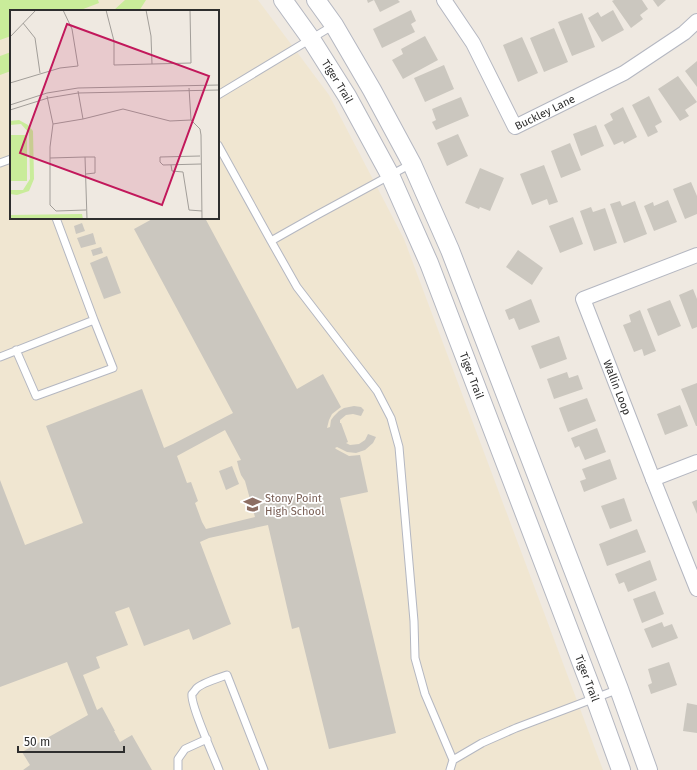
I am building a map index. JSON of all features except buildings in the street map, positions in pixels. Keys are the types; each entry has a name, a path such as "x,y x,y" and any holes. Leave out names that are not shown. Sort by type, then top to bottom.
{"street":[{"name":"Tiger Trail","path":"284,0 347,96 390,175 430,263 621,770"},
{"path":"316,0 334,25 372,90 412,164 450,250 619,689 648,770"},
{"name":"Buckley Lane","path":"444,0 473,43 515,127 624,73 684,33 697,20"},
{"name":"Wallin Loop","path":"697,255 583,298 697,589"},
{"path":"653,479 697,462"}],"lane":[{"path":"219,94 334,25"},
{"path":"219,147 297,287 376,391 391,418 400,447 414,621 415,658 425,694 453,760 450,770"},
{"path":"0,163 10,159"},
{"path":"271,241 317,214 412,164"},
{"path":"16,350 36,396 113,368 56,219"},
{"path":"0,357 94,320"},
{"path":"219,770 206,739 193,702 192,694 200,685 227,675 264,770"},
{"path":"453,760 482,743 516,728 619,689"},
{"path":"178,770 178,759 185,749 206,739"}],"shaded area":[{"name":"Stony Point High School","path":"0,0 258,0 329,95 404,239 603,770 0,770"}],"green space":[{"path":"0,0 98,0 99,3 81,10 10,10 10,36 0,40"},
{"path":"125,0 146,0 140,10 114,10"},
{"path":"10,52 10,71 0,75 0,56"}],"place":[{"name":"Stony Point High School","path":"252,504"}]}
